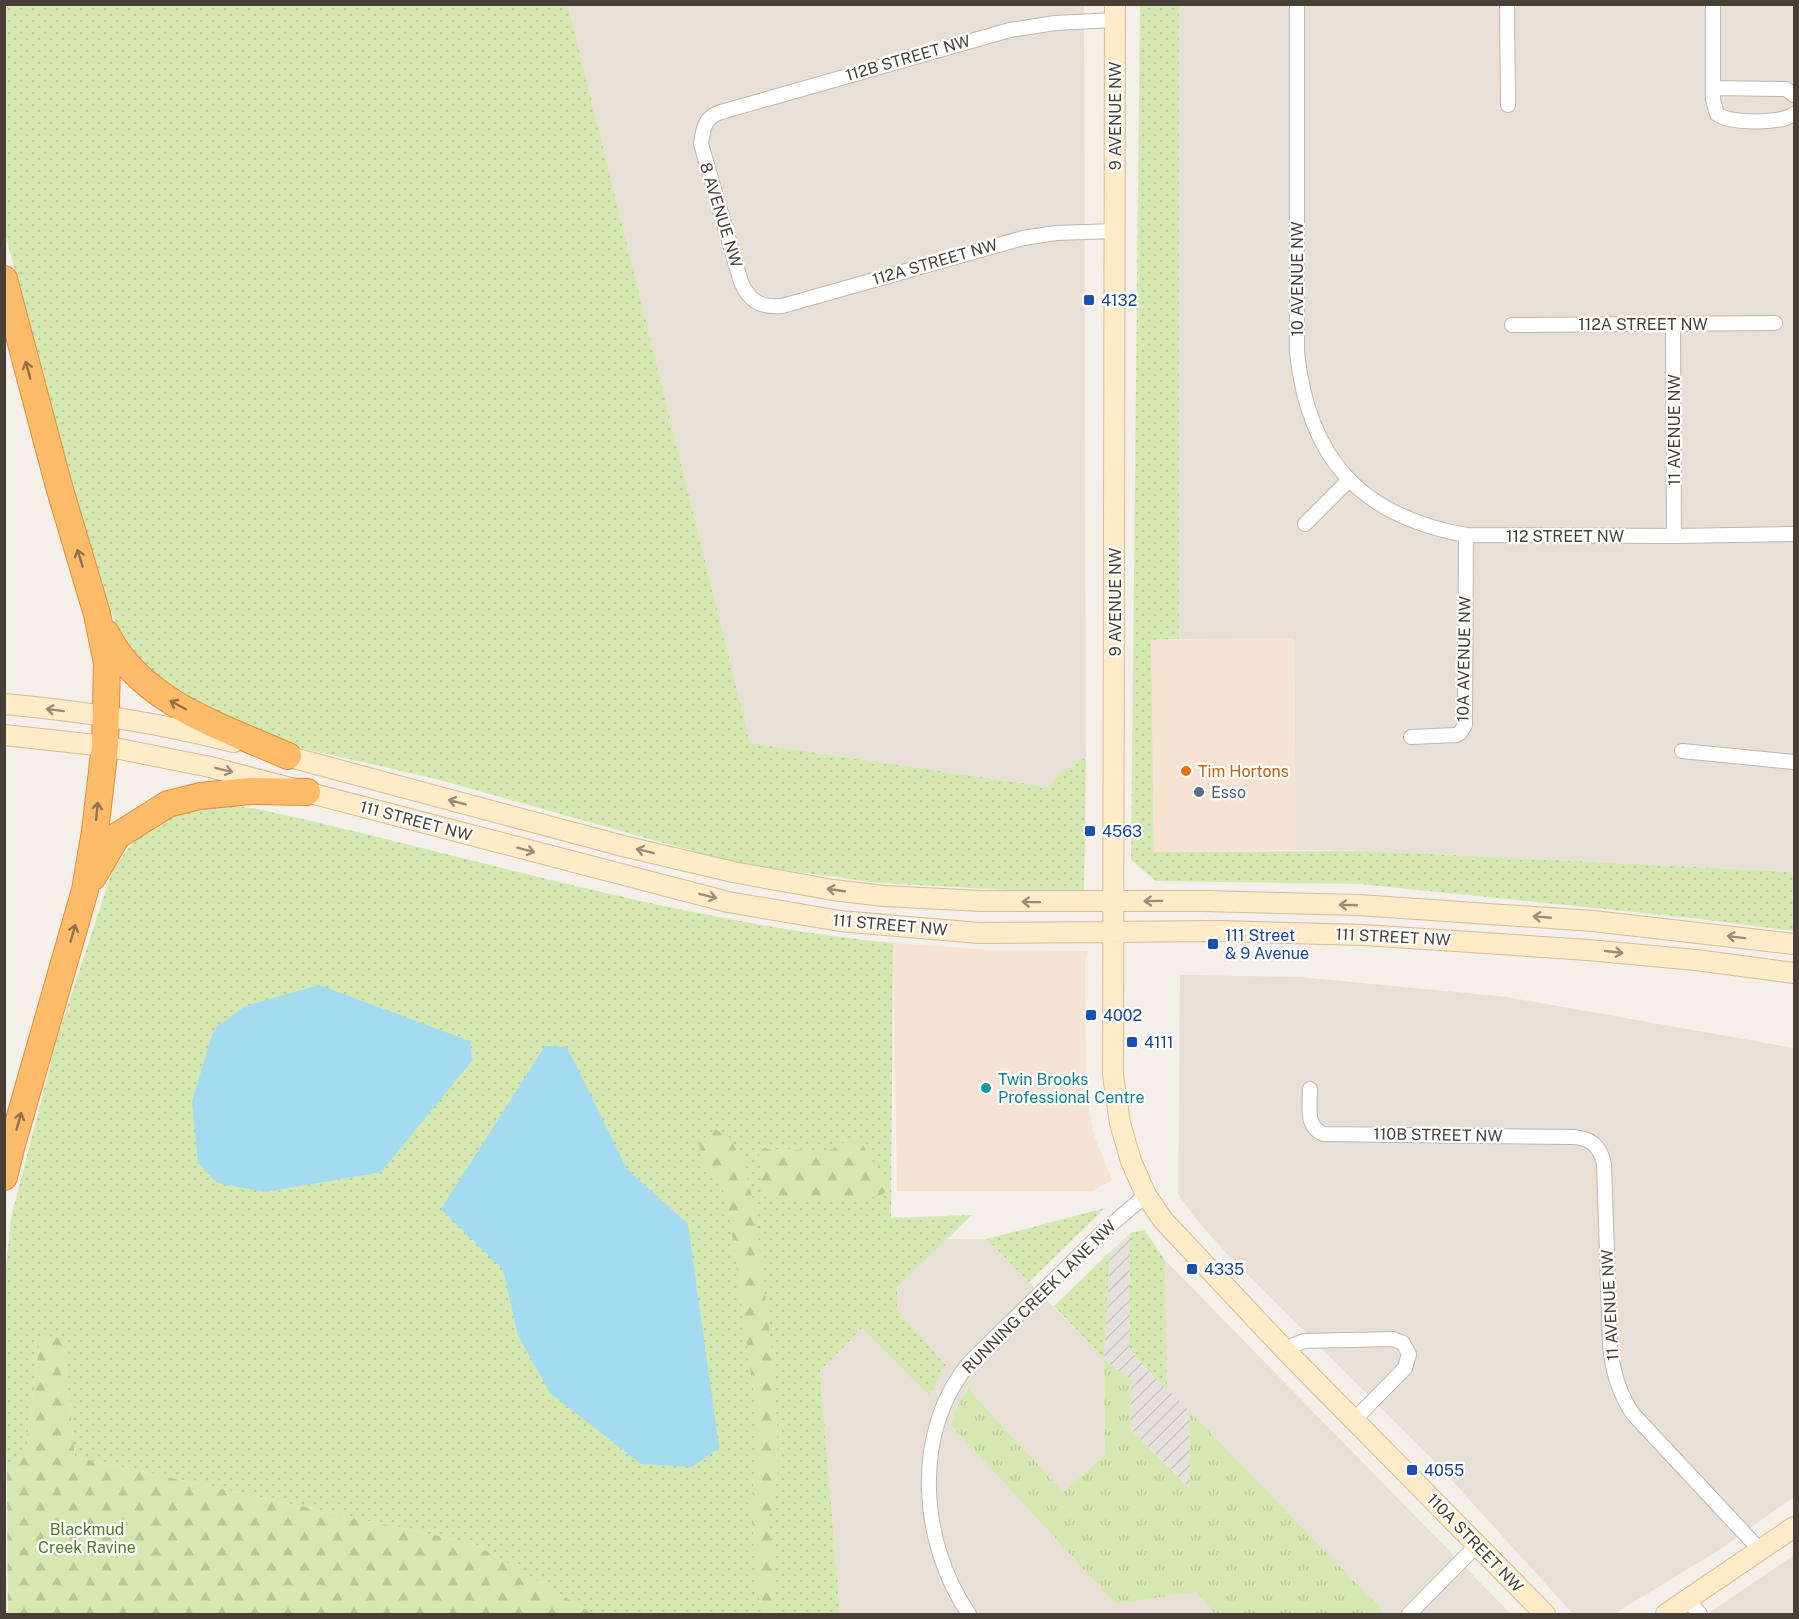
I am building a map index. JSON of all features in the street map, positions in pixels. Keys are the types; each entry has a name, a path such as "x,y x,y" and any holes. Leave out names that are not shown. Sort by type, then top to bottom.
{"highway":[{"path":"4,279 58,483 97,614 107,663 105,746 85,890 4,1177"},
{"path":"97,614 114,648 137,675 168,700 207,721 288,756"},
{"path":"85,890 117,836 168,804 210,795 250,791 307,792"}],"main road":[{"name":"9 AVENUE NW","path":"1115,12 1114,1090 1125,1141 1146,1195"},
{"name":"111 STREET NW","path":"4,704 106,716 162,726 288,756 602,840 733,872 833,890 884,896 981,901 1203,901 1358,905 1483,912 1593,921 1794,944"},
{"name":"111 STREET NW","path":"4,735 105,746 199,765 717,899 782,912 876,925 979,933 1220,931 1479,941 1696,960 1794,973"},
{"name":"110A STREET NW","path":"1146,1195 1163,1220 1284,1349 1545,1614"},
{"path":"1666,1614 1694,1607 1760,1550 1794,1527"}],"street":[{"name":"10 AVENUE NW","path":"1297,4 1297,352 1299,374 1309,413 1329,456 1348,481"},
{"path":"1507,4 1508,105"},
{"path":"1713,4 1713,88 1714,107 1717,114 1728,120 1783,120 1794,114"},
{"name":"112B STREET NW","path":"707,121 721,112 1010,30 1115,12"},
{"path":"1713,88 1786,89 1794,95"},
{"name":"8 AVENUE NW","path":"707,121 703,130 702,152 741,282 749,297 758,304"},
{"name":"112A STREET NW","path":"758,304 782,306 1023,238 1056,233 1115,231"},
{"name":"112A STREET NW","path":"1512,325 1774,323"},
{"name":"11 AVENUE NW","path":"1673,324 1674,536"},
{"path":"1305,524 1348,481"},
{"name":"112 STREET NW","path":"1348,481 1369,497 1411,520 1447,532 1466,535 1794,534"},
{"name":"10A AVENUE NW","path":"1411,737 1456,735 1465,725 1466,535"},
{"path":"1682,751 1794,762"},
{"name":"110B STREET NW","path":"1310,1089 1311,1124 1317,1132 1324,1134 1573,1137 1588,1139 1599,1150"},
{"name":"11 AVENUE NW","path":"1599,1150 1605,1173 1611,1363 1620,1391 1633,1414 1760,1550"},
{"name":"RUNNING CREEK LANE NW","path":"969,1614 951,1585 933,1530 929,1474 934,1431 949,1391 972,1360 1105,1230 1146,1195"},
{"path":"1284,1349 1304,1341 1335,1339 1393,1339 1403,1343 1409,1354 1407,1364 1355,1419"},
{"path":"1409,1614 1477,1545"}],"shaded area":[{"path":"568,5 1084,5 1086,757 1062,772 1048,787 750,743"},
{"path":"1179,5 1794,5 1794,872 1371,851 1296,850 1294,638 1179,639"},
{"path":"1294,638 1296,850 1154,852 1151,640"},
{"path":"893,943 991,950 1088,951 1085,959 1086,1094 1094,1135 1112,1180 1093,1191 897,1191"},
{"path":"1180,975 1300,977 1507,997 1794,1048 1794,1497 1719,1550 1614,1614 1573,1614 1436,1463 1227,1254 1196,1219 1178,1194"},
{"path":"1130,1233 1130,1350 1189,1411 1191,1490 1130,1428 1131,1380 1104,1359 1110,1252"},
{"path":"946,1239 987,1239 1104,1359 1105,1455 1063,1492 968,1388 957,1407 1116,1604 1196,1592 1215,1614 840,1614 820,1371 862,1328 929,1394 946,1365 897,1310 897,1287"},
{"path":"1165,1260 1511,1614 1386,1614 1167,1390"},
{"path":"1794,1555 1794,1614 1707,1614"}],"green space":[{"path":"4,5 568,5 750,743 1048,787 1062,772 1086,757 1084,894 879,883 739,864 436,779 292,746 171,692 122,640 106,597 71,480 5,233"},
{"path":"1140,5 1179,5 1179,639 1151,640 1154,852 1371,851 1794,872 1794,931 1692,918 1359,884 1156,881 1131,860"},
{"path":"211,806 258,809 653,904 813,933 893,943 891,1218 972,1215 897,1287 897,1310 946,1365 929,1395 862,1328 820,1371 840,1614 594,1614 475,1544 75,1457 63,1338 40,1340 26,1450 7,1468 4,1401 4,1287 11,1218 58,1035 113,869 134,841 159,821"},
{"path":"715,1129 729,1137 743,1162 754,1204 771,1343 778,1471 769,1522 776,1574 776,1610 768,1614 762,1614 757,1585 751,1508 757,1419 731,1227 722,1185 703,1167 699,1143"},
{"path":"860,1140 877,1169 887,1178 885,1193 862,1201 763,1197 758,1149 789,1149 824,1153 846,1141"},
{"path":"1105,1208 1029,1282 987,1239"},
{"path":"1144,1230 1165,1260 1167,1390 1130,1350 1130,1233"},
{"path":"1110,1252 1104,1359 1054,1306"},
{"name":"Blackmud Creek Ravine","path":"63,1337 75,1457 475,1544 594,1614 8,1614 7,1468 26,1450 40,1340"},
{"path":"1104,1359 1131,1380 1130,1428 1190,1489 1189,1411 1386,1614 1215,1614 1196,1592 1116,1604 951,1425 957,1407 968,1388 1063,1492 1105,1455"}],"water":[{"path":"319,985 470,1041 472,1061 381,1172 266,1192 217,1183 198,1163 192,1101 214,1029 245,1006"},
{"path":"545,1046 567,1047 627,1169 688,1224 719,1448 692,1467 641,1464 550,1393 518,1335 503,1270 441,1209"}],"place":[{"name":"4132","path":"1089,300"},
{"name":"Tim Hortons","path":"1186,771"},
{"name":"Esso","path":"1199,792"},
{"name":"4563","path":"1090,831"},
{"name":"111 Street & 9 Avenue","path":"1213,944"},
{"name":"4002","path":"1091,1015"},
{"name":"4111","path":"1132,1042"},
{"name":"Twin Brooks Professional Centre","path":"986,1088"},
{"name":"4335","path":"1192,1269"},
{"name":"4055","path":"1412,1470"}]}
